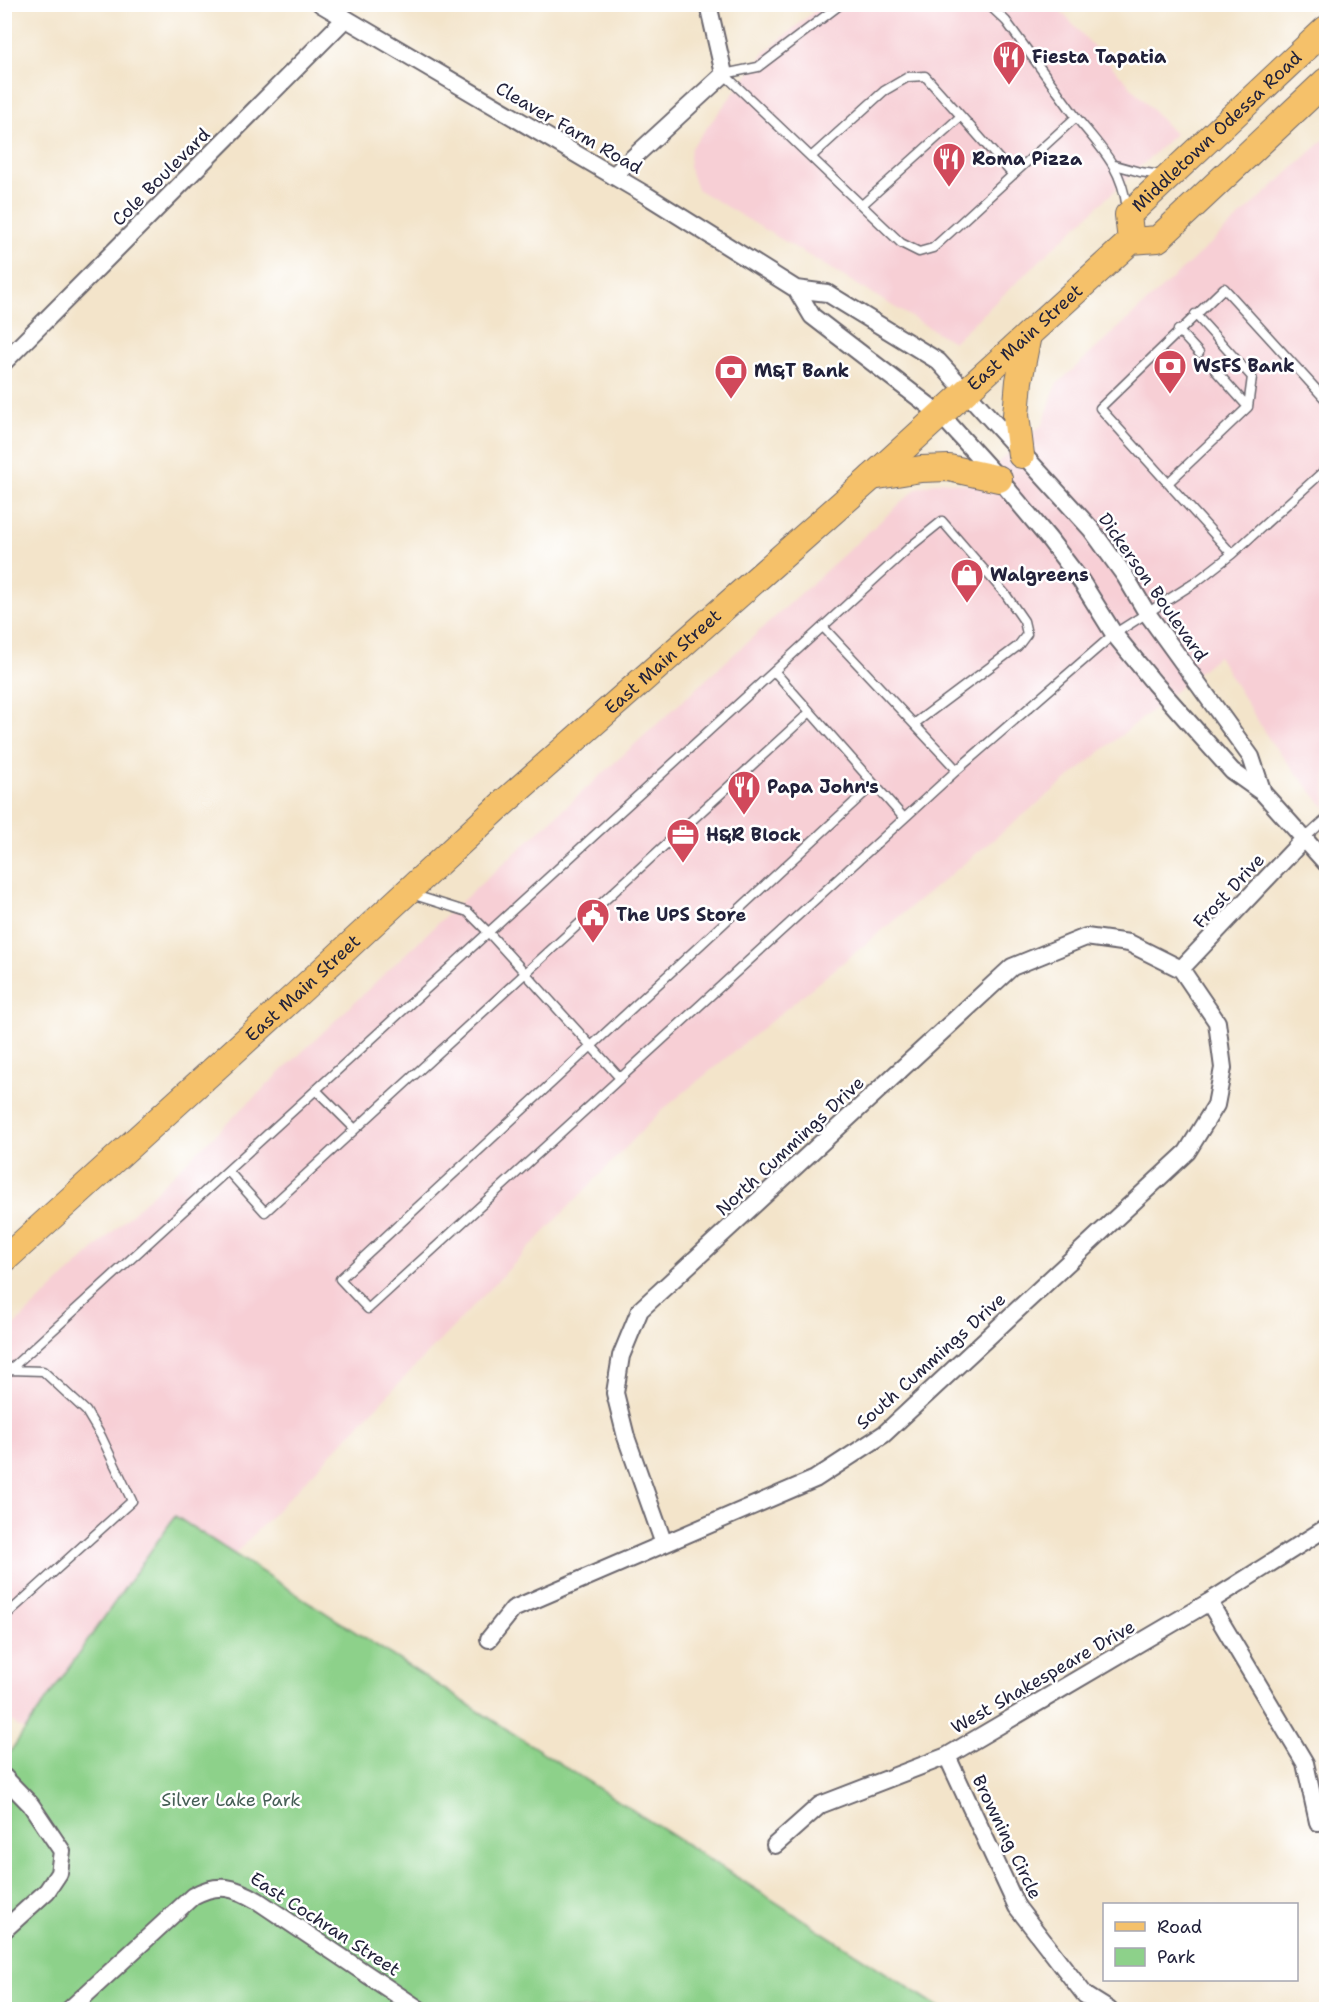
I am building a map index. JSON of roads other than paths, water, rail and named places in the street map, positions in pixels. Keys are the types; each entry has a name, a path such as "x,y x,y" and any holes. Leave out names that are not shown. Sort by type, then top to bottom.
{"main road":[{"name":"Middletown Odessa Road","path":"1131,241 1128,215 1326,28"},
{"path":"1131,241 1158,239 1326,82"},
{"name":"East Main Street","path":"4,1260 501,805 967,392 1131,241"},
{"path":"1021,455 1016,415 1019,381 1028,335"},
{"path":"872,477 921,469 949,468 999,479"}],"street":[{"name":"Cleaver Farm Road","path":"321,4 613,176 796,290 827,293 938,361 967,392"},
{"path":"613,176 724,74 708,4"},
{"name":"Cole Boulevard","path":"4,362 345,19"},
{"name":"Cleaver Farm Road","path":"796,290 812,316 941,415"},
{"name":"Dickerson Boulevard","path":"967,392 1021,455 1091,529 1125,576 1147,613 1251,758 1263,793"},
{"name":"Dickerson Boulevard","path":"941,415 999,479 1081,581 1114,634 1232,771 1263,793 1326,863"},
{"name":"Frost Drive","path":"1181,969 1304,839"},
{"name":"North Cummings Drive","path":"664,1544 626,1437 615,1393 621,1356 640,1311 1012,967 1086,937 1129,943 1181,969"},
{"name":"South Cummings Drive","path":"489,1639 513,1609 815,1479 884,1434 1187,1152 1216,1106 1223,1068 1217,1022 1181,969"},
{"name":"West Shakespeare Drive","path":"775,1845 820,1805 947,1756 1209,1602 1326,1528"},
{"path":"1209,1602 1305,1763 1318,1822"},
{"name":"Browning Circle","path":"947,1756 1017,1908 1085,1995 1109,2010"},
{"path":"4,1930 47,1891 59,1873 62,1851 31,1805 5,1779"},
{"name":"East Cochran Street","path":"69,2010 194,1896 206,1889 219,1887 233,1889 258,1901 420,2010"}],"lane":[{"path":"724,74 758,67 841,4"},
{"path":"988,4 1006,21 1076,117 1115,165 1125,190 1128,215"},
{"path":"724,74 901,243 919,252 933,248 1076,117"},
{"path":"812,157 884,91 908,77 925,76 1013,175"},
{"path":"861,205 962,116"},
{"path":"1115,165 1140,172 1169,176"},
{"path":"1232,554 1100,408 1178,330 1224,288 1326,400"},
{"path":"1168,483 1248,407 1252,377 1196,314"},
{"path":"1178,330 1199,353"},
{"path":"1215,370 1248,407"},
{"path":"874,784 340,1279 368,1309 957,770 1114,634 1196,582 1232,554 1326,469"},
{"path":"6,1369 228,1171 911,546 942,521 1006,595 1024,621 1027,634 1018,646 914,724"},
{"path":"824,627 957,770"},
{"path":"775,672 904,818"},
{"path":"228,1171 265,1212 810,712"},
{"path":"1304,839 1326,819"},
{"path":"407,893 468,912 620,1078"},
{"path":"316,1090 355,1129"},
{"path":"4,1617 132,1501 101,1436 86,1411 43,1371 6,1369"}],"place":[{"name":"Fiesta Tapatia","path":"1009,86"},
{"name":"Roma Pizza","path":"949,188"},
{"name":"WSFS Bank","path":"1170,395"},
{"name":"M&T Bank","path":"731,400"},
{"name":"Walgreens","path":"967,604"},
{"name":"Papa John's","path":"744,816"},
{"name":"H&R Block","path":"683,864"},
{"name":"The UPS Store","path":"593,944"}],"park label":[{"name":"Silver Lake Park","path":"231,1800"}]}
